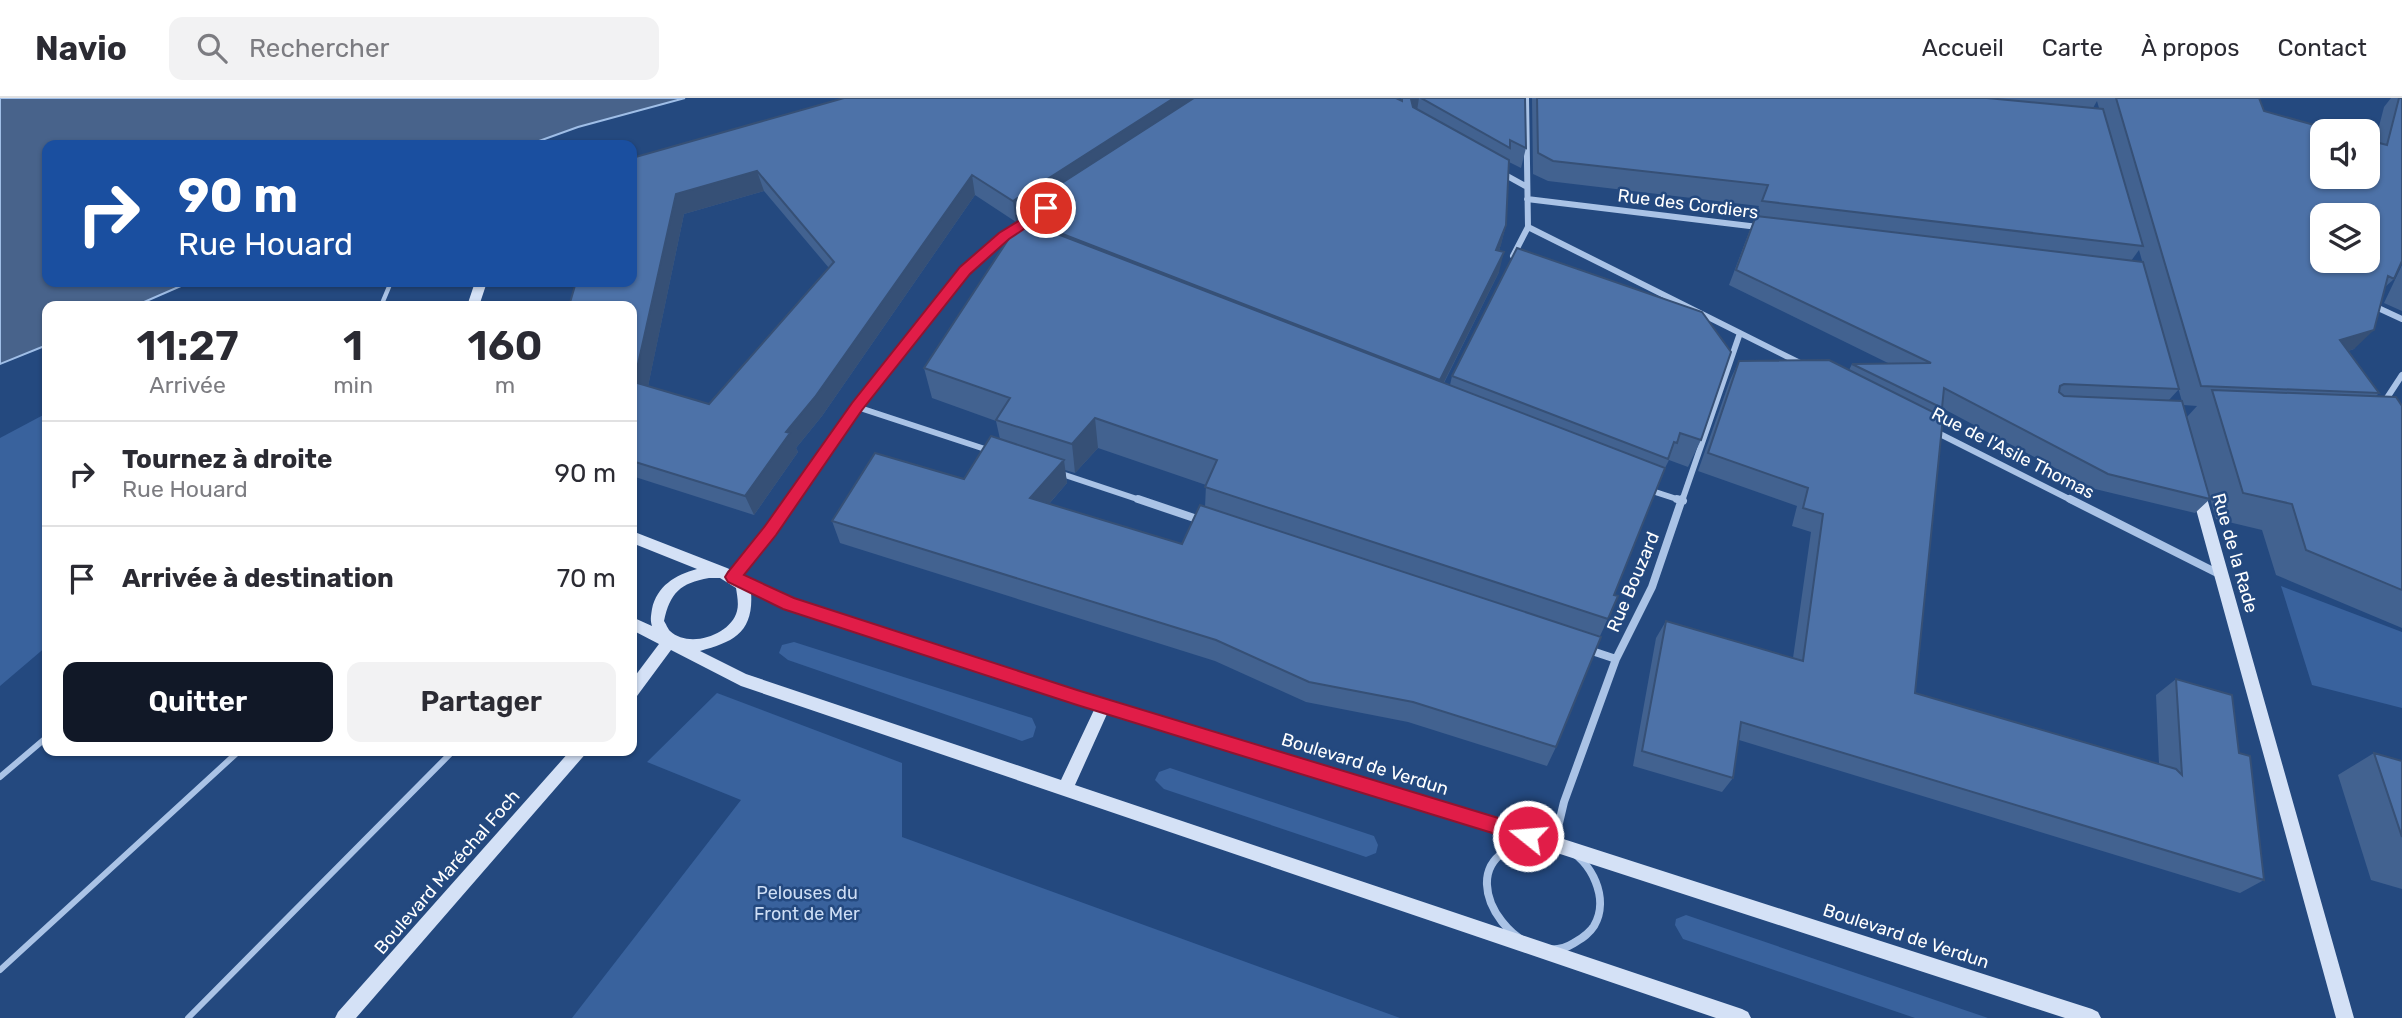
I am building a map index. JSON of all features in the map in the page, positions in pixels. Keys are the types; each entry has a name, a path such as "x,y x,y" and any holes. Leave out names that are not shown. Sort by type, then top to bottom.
{"street":[{"path":"1510,263 1528,227 1526,98"},
{"path":"1493,168 1527,187"},
{"name":"Rue des Cordiers","path":"1527,199 1766,228"},
{"path":"733,577 771,530 857,407 965,271 1004,236 1026,221"},
{"path":"1528,227 1814,370"},
{"path":"1004,236 1015,240"},
{"path":"2381,296 2376,307 2402,319"},
{"name":"Rue Bouzard","path":"1554,844 1564,802 1616,659 1652,587 1740,333"},
{"path":"2380,408 2402,375"},
{"path":"857,407 1002,454"},
{"name":"Rue de l'Asile Thomas","path":"1924,426 2221,575"},
{"path":"1054,472 1211,524"},
{"name":"Rue de la Rade","path":"2194,475 2345,1018"},
{"path":"1637,485 1683,501"},
{"name":"Boulevard de Verdun","path":"637,539 733,577 789,604 1103,706 1554,844 2092,1018"},
{"path":"722,572 743,585 747,610 729,634 716,642 700,646 684,646 670,641 657,623 657,611 670,589 695,574 722,572"},
{"path":"637,625 741,679 1742,1018"},
{"path":"637,684 670,641"},
{"path":"1577,646 1616,659"},
{"path":"1066,787 1103,706"},
{"name":"Boulevard Maréchal Foch","path":"344,1018 576,756"},
{"path":"1534,841 1554,844 1584,863 1600,896 1600,913 1594,928 1582,940 1566,947 1549,949 1532,946 1513,935 1498,921 1489,903 1486,884 1491,867 1502,853 1516,844 1534,841"}],"lane":[{"path":"0,777 42,741"},
{"path":"0,970 234,756"},
{"path":"188,1018 448,756"}],"green space":[{"path":"42,416 42,650 0,686 0,438"},
{"path":"2281,586 2402,632 2402,708 2312,685"},
{"path":"794,642 1032,718 1036,727 1033,737 1022,741 788,660 779,653 782,645"},
{"name":"Pelouses du Front de Mer","path":"717,693 902,763 902,837 1400,1018 572,1018 741,800 647,762"},
{"path":"1170,768 1374,836 1378,845 1376,853 1366,857 1164,789 1155,780 1159,772"},
{"path":"1686,915 1988,1018 1915,1018 1683,939 1675,925 1676,919"}],"shaded area":[{"path":"0,98 685,98 578,127 542,140 42,140 42,287 179,287 146,301 42,301 42,347 0,364"}],"building":[{"path":"844,98 1174,98 1013,201 972,175 815,397 786,432 790,433 745,496 637,463 637,383 709,404 834,262 757,171 676,194 637,369 637,301 570,301 575,287 637,287 637,157"},
{"path":"1194,98 1396,98 1402,101 1402,98 1415,98 1411,99 1413,107 1509,160 1506,225 1496,250 1504,252 1440,380 1029,221 1033,215 1023,208"},
{"path":"1421,98 1525,98 1526,148 1510,140 1510,148"},
{"path":"1537,98 1987,98 2103,109 2143,246 1762,201 1768,185 1553,161 1538,153"},
{"path":"2116,98 2259,98 2264,111 2310,124 2310,189 2380,189 2380,143 2387,145 2399,98 2402,98 2402,261 2394,279 2388,276 2374,330 2340,340 2379,393 2201,386"},
{"path":"1756,216 2143,262 2179,389 2064,384 2060,386 2059,392 2064,396 2182,401 2210,499 2108,474 1944,388 1942,408 1852,364 1931,363 1736,270"},
{"path":"1021,220 1665,468 1614,595 1618,596 1608,619 1205,487 1217,460 1095,418 1072,444 996,420 1010,398 924,368"},
{"path":"1517,248 1702,312 1731,352 1701,440 1680,433 1668,459 1452,376"},
{"path":"1829,360 1943,417 1915,693 2176,769 2182,775 2176,679 2232,695 2239,753 2250,756 2264,880 1741,722 1733,778 1642,751 1666,621 1803,661 1823,514 1803,508 1808,488 1708,453 1739,361"},
{"path":"2212,390 2396,397 2402,406 2402,590 2306,550 2292,504 2243,493"},
{"path":"991,436 1064,460 1030,498 1182,544 1200,505 1601,637 1556,747 1413,702 1309,682 1216,640 832,521 875,453 964,479"},
{"path":"2374,753 2402,761 2402,837"}],"route":[{"path":"1046,208 1004,236 965,271 857,407 771,530 733,577 789,604 1077,698 1528,836"}]}
